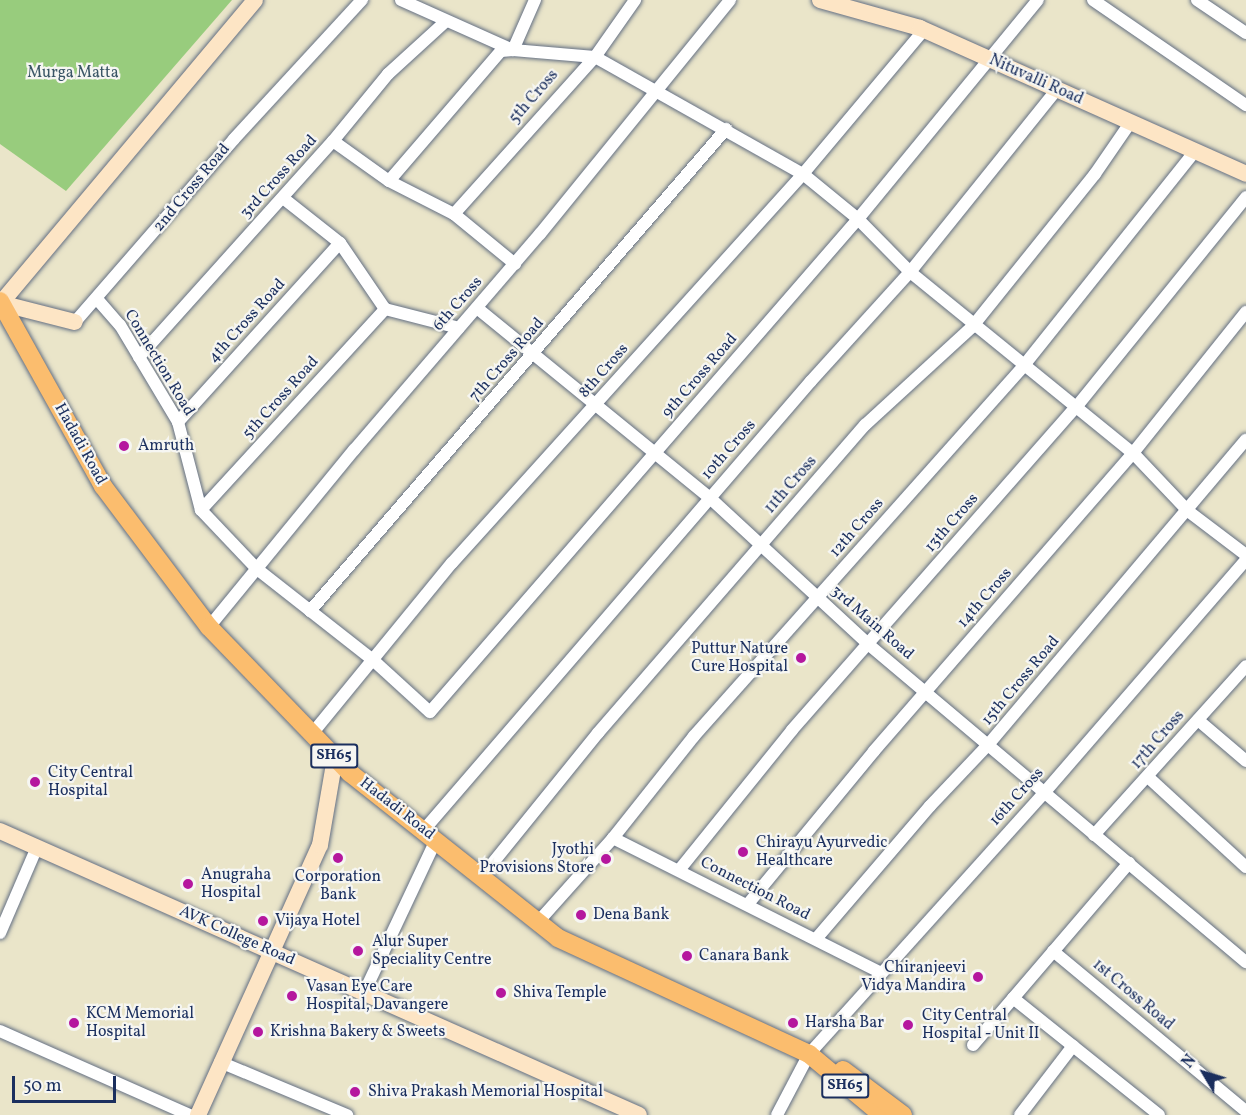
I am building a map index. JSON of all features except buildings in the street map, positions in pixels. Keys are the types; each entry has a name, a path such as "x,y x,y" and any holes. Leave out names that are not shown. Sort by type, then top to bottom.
{"main road":[{"path":"0,303 255,0"},
{"name":"Nituvalli Road","path":"820,0 924,30 1246,174"},
{"name":"2nd Cross Road","path":"0,303 75,322"},
{"name":"Hadadi Road","path":"0,303 103,486 209,627 335,758 430,836 483,875 558,938 809,1054 882,1115"},
{"path":"198,1115 270,951 320,845 335,758"},
{"name":"AVK College Road","path":"0,831 639,1115"},
{"path":"809,1054 826,1058 903,1115"}],"street":[{"name":"2nd Cross Road","path":"75,322 234,139 362,0"},
{"path":"401,0 445,22 513,50"},
{"path":"513,50 535,0"},
{"name":"5th Cross","path":"454,214 595,57 635,0"},
{"name":"6th Cross","path":"209,627 660,90 730,0"},
{"name":"9th Cross Road","path":"430,712 858,219 1038,0"},
{"path":"1093,0 1246,105"},
{"path":"1197,0 1211,4 1246,33"},
{"name":"3rd Cross Road","path":"139,357 283,198 388,74 445,22"},
{"name":"8th Cross","path":"311,735 452,563 803,174 924,30"},
{"path":"389,181 501,51 595,57 660,90 803,174 858,219 910,272 1133,453 1188,511 1246,555"},
{"name":"10th Cross","path":"364,993 430,836 710,498 910,272 1057,89"},
{"name":"11th Cross","path":"483,875 598,733 865,426 972,324 1095,174 1131,123"},
{"name":"7th Cross Road","path":"310,611 726,129"},
{"path":"333,141 389,181 454,214 515,264"},
{"name":"12th Cross","path":"538,922 613,838 694,736 1025,364 1195,151"},
{"name":"13th Cross","path":"680,869 792,730 1077,406 1246,197"},
{"path":"283,198 340,243 385,309 459,328"},
{"name":"4th Cross Road","path":"178,422 340,243"},
{"name":"Connection Road","path":"97,299 120,325 178,422 201,510 257,569 373,660 430,712"},
{"name":"3rd Main Road","path":"477,308 654,455 710,498 868,644 1246,962"},
{"name":"5th Cross Road","path":"201,510 385,309"},
{"name":"14th Cross","path":"748,904 926,691 1133,453 1246,312"},
{"name":"15th Cross Road","path":"816,939 930,806 987,746 1246,440"},
{"name":"16th Cross","path":"777,1115 809,1054 1044,793 1246,560"},
{"name":"17th Cross","path":"1094,835 1245,670"},
{"path":"1198,720 1246,760"},
{"path":"1148,777 1246,867"},
{"name":"Connection Road","path":"613,838 680,869 881,973"},
{"path":"0,933 37,847"},
{"path":"973,1045 1129,863"},
{"name":"1st Cross Road","path":"1053,951 1246,1111"},
{"path":"1013,998 1159,1115"},
{"path":"0,1031 190,1115"},
{"path":"1020,1115 1073,1046"},
{"path":"220,1062 347,1115"}],"green space":[{"name":"Murga Matta","path":"0,0 232,0 66,191 0,144"}],"place":[{"name":"Amruth","path":"124,446"},
{"name":"Puttur Nature Cure Hospital","path":"801,658"},
{"name":"City Central Hospital","path":"35,782"},
{"name":"Chirayu Ayurvedic Healthcare","path":"743,852"},
{"name":"Corporation Bank","path":"338,858"},
{"name":"Jyothi Provisions Store","path":"606,859"},
{"name":"Anugraha Hospital","path":"188,884"},
{"name":"Dena Bank","path":"581,915"},
{"name":"Vijaya Hotel","path":"263,921"},
{"name":"Alur Super Speciality Centre","path":"358,951"},
{"name":"Canara Bank","path":"687,956"},
{"name":"Chiranjeevi Vidya Mandira","path":"978,977"},
{"name":"Shiva Temple","path":"501,993"},
{"name":"Vasan Eye Care Hospital, Davangere","path":"292,996"},
{"name":"KCM Memorial Hospital","path":"74,1023"},
{"name":"Harsha Bar","path":"793,1023"},
{"name":"City Central Hospital - Unit II","path":"908,1025"},
{"name":"Krishna Bakery & Sweets","path":"258,1032"},
{"name":"Shiva Prakash Memorial Hospital","path":"355,1092"}]}
